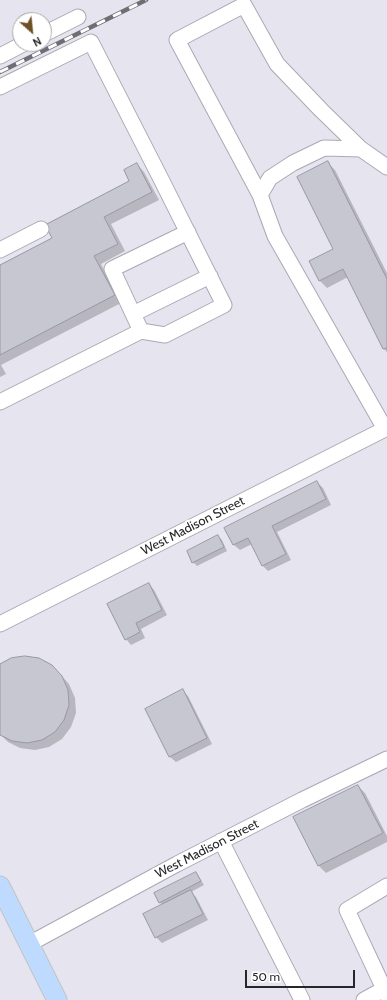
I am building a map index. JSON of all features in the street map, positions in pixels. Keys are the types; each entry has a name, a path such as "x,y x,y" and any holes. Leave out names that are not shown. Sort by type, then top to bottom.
{"main road":[{"path":"0,886 57,1000"}],"street":[{"path":"386,429 275,236 260,195 177,40 244,4 277,64 361,149 387,167"},
{"path":"52,30 78,17"},
{"path":"0,87 91,42 224,305 165,335 141,331 0,402"},
{"path":"0,56 12,50"},
{"path":"260,195 270,178 293,163 324,148 361,149"},
{"path":"0,250 41,229"},
{"path":"141,331 112,269 188,232"},
{"path":"133,314 210,276"},
{"name":"West Madison Street","path":"0,624 386,429"},
{"name":"West Madison Street","path":"32,950 177,864 302,800 387,759"},
{"path":"221,841 302,1000"},
{"path":"364,1000 385,992 347,910 387,886"}],"building":[{"path":"328,161 387,279 387,348 383,349 343,269 319,281 309,261 333,249 297,177"},
{"path":"137,163 152,192 104,217 118,244 94,256 115,295 0,355 0,265 52,238 45,225 129,181 124,170"},
{"path":"317,481 326,499 272,526 286,554 262,566 248,538 233,545 224,528"},
{"path":"218,535 224,547 192,563 187,551"},
{"path":"149,583 162,610 136,623 140,632 125,640 107,604"},
{"path":"25,656 39,658 52,665 62,676 68,690 69,705 64,720 55,732 42,740 27,743 12,741 0,735 0,664 11,658"},
{"path":"183,689 207,738 169,757 145,709"},
{"path":"358,785 383,833 318,866 293,817"},
{"path":"196,872 201,881 159,903 154,893"},
{"path":"191,890 203,914 155,938 143,914"}],"railway":[{"path":"0,72 146,0"}]}
